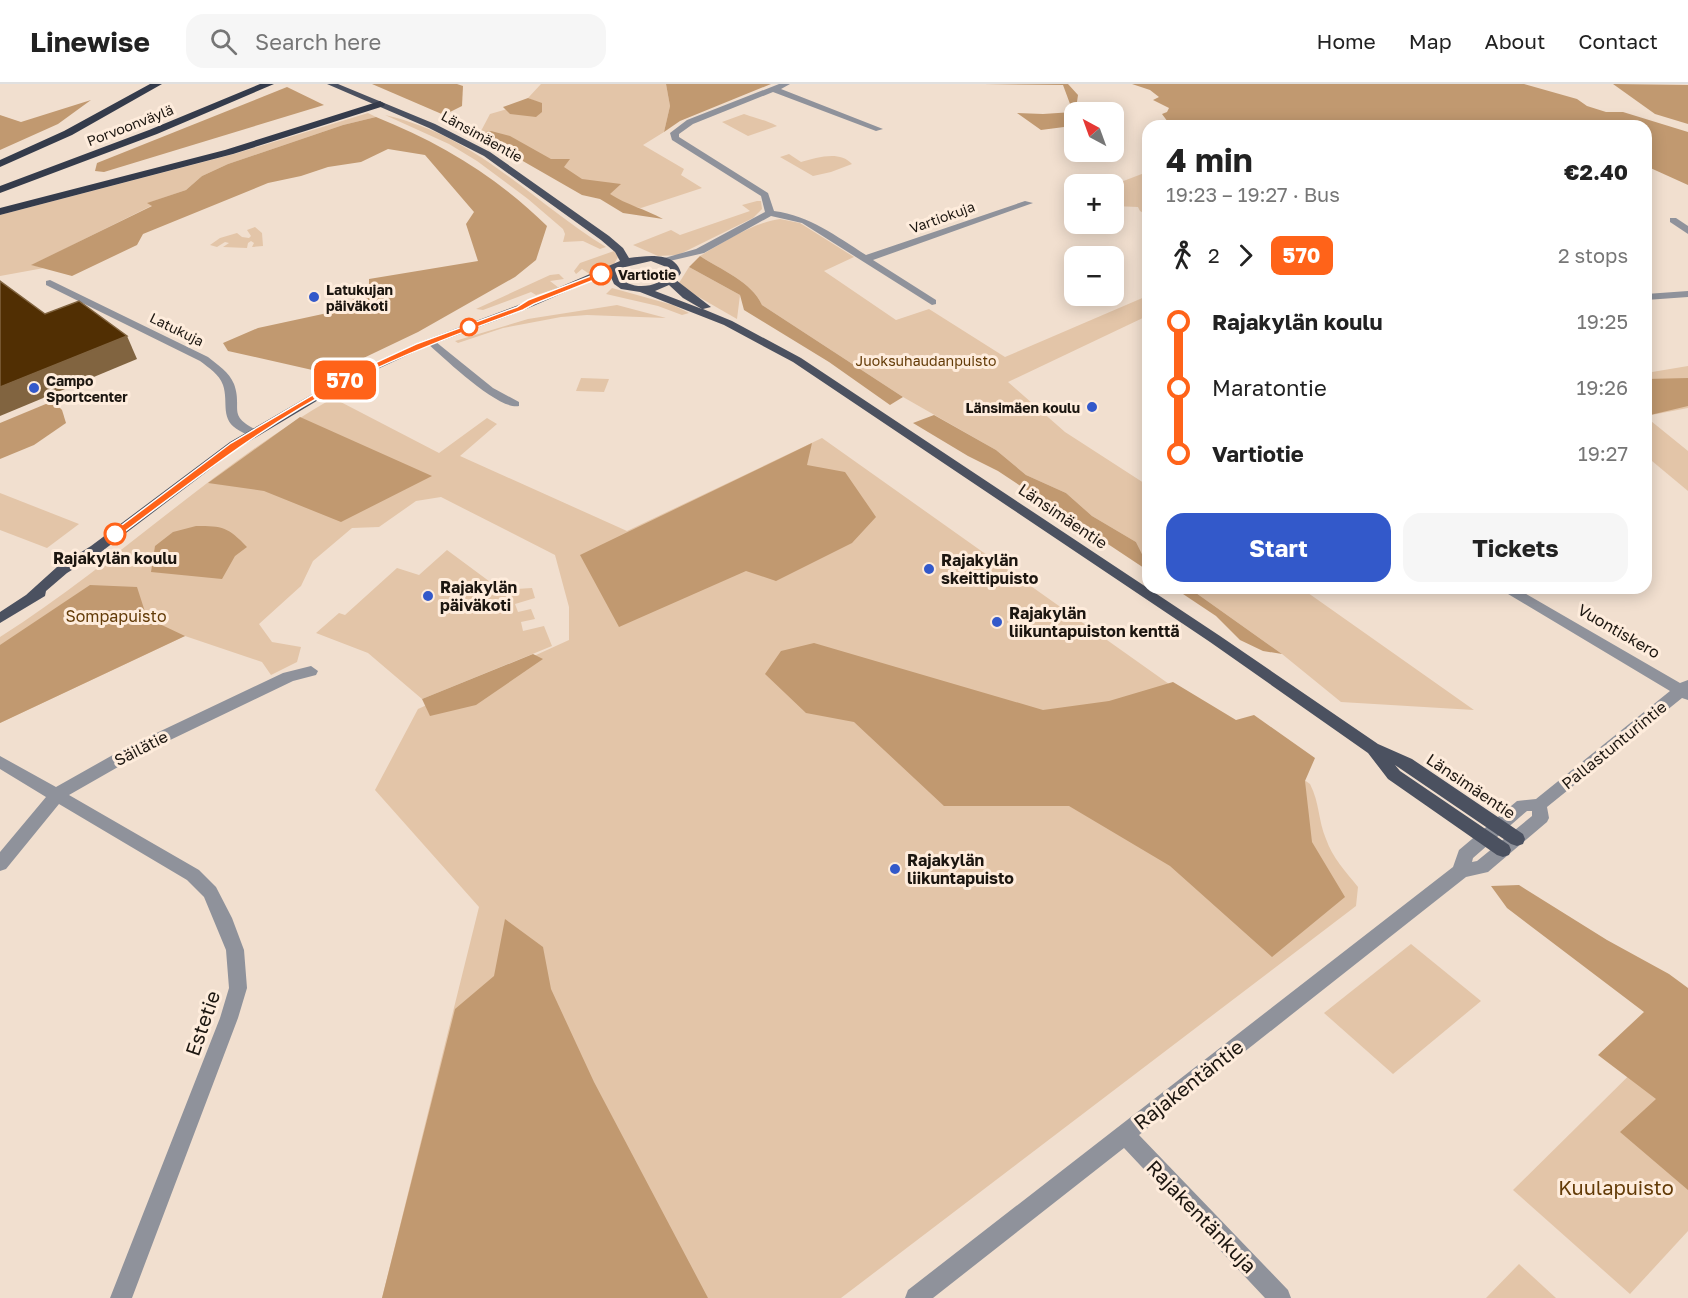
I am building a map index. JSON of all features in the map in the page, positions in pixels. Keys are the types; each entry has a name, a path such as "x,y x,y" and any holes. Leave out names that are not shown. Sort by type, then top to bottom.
{"highway":[{"path":"0,164 68,133 157,84"},
{"name":"Porvoonväylä","path":"176,110 239,84"},
{"name":"Porvoonväylä","path":"0,190 153,132 269,84"},
{"path":"0,212 229,152 380,104"},
{"name":"Porvoonväylä","path":"62,154 103,139"}],"main road":[{"name":"Länsimäentie","path":"331,84 443,131 487,154 605,238 619,250 626,262"},
{"name":"Länsimäentie","path":"605,238 651,258"},
{"path":"0,618 53,586 86,562 96,549 194,474 253,433 341,382 431,341 520,308 626,262 651,258 665,261"},
{"name":"Länsimäentie","path":"665,261 674,266 673,277 687,296 728,323 797,360 1142,590"},
{"path":"616,268 613,275 619,284"},
{"path":"520,308 537,307 600,286 619,284 638,288 656,287 673,277"},
{"name":"Länsimäentie","path":"638,288 728,323"},
{"name":"Länsimäentie","path":"1148,594 1372,748 1406,763 1517,839"},
{"name":"Länsimäentie","path":"1372,748 1394,775 1503,850"}],"street":[{"path":"770,213 765,195 675,138 674,133 690,122 786,84"},
{"path":"773,89 879,129"},
{"name":"Vartiokuja","path":"865,259 1028,203"},
{"path":"665,261 700,251 770,213 792,216 805,221 932,302"},
{"path":"1673,220 1688,231"},
{"path":"673,277 700,251"},
{"name":"Latukuja","path":"50,283 204,359 223,374 228,384 233,423 253,433"},
{"path":"1652,297 1688,294"},
{"path":"431,341 489,390 515,404"},
{"name":"Vuontiskero","path":"1516,594 1686,690"},
{"name":"Säilätie","path":"0,864 57,795 74,783 133,751 288,677 311,671"},
{"name":"Pallastunturintie","path":"1485,838 1523,806 1539,805 1686,690"},
{"name":"Estetie","path":"0,762 193,874 210,892 235,950 238,988 230,1018 121,1298"},
{"name":"Pallastunturintie","path":"1503,850 1541,818 1539,805"},
{"name":"Rajakentäntie","path":"1461,871 1465,855 1485,838"},
{"name":"Rajakentäntie","path":"916,1298 1461,871 1482,867 1503,850"},
{"name":"Rajakentänkuja","path":"1124,1134 1280,1298"}],"green space":[{"path":"372,84 457,84 463,86 462,106 444,115"},
{"path":"541,84 666,84 670,106 664,132 643,145 684,169 681,175 702,188 641,208 629,206 481,131 490,114 535,101 528,98"},
{"path":"666,84 771,84 680,121 664,132 670,106"},
{"path":"984,84 1068,84 1078,95 1077,102 1069,102 1063,85"},
{"path":"1132,84 1524,84 1577,99 1587,106 1606,112 1623,112 1649,120 1166,120 1162,114 1169,108 1153,100 1159,97 1150,90"},
{"path":"1613,84 1688,85 1688,124 1655,114"},
{"path":"287,87 324,105 104,172 95,171 97,163"},
{"path":"528,98 542,103 542,112 536,117 510,114 503,107"},
{"path":"91,100 58,124 0,150 0,115 21,122"},
{"path":"368,113 376,117 343,125 228,164 202,176 186,190 148,203 153,205 32,265 44,268 0,276 0,215 234,154"},
{"path":"1017,113 1064,113 1064,127 1041,130"},
{"path":"744,114 777,126 748,136 722,122"},
{"path":"385,115 418,125 448,138 475,154 606,247 600,249 583,241 563,242 565,234 563,229 528,199 477,161 449,144"},
{"path":"376,117 423,138 467,163 508,192 547,226 536,260 515,277 418,332 330,374 228,351 223,343 258,328 332,312 369,290 369,279 478,261 466,224 474,212 425,155 388,149 361,162 328,167 268,183 143,234 137,245 72,276 31,265 152,206 147,203 186,190 202,176 228,164 343,125"},
{"path":"1652,121 1688,132 1688,185 1652,169"},
{"path":"491,131 510,136 551,159 570,159 564,167 582,179 621,184 610,194 663,219 623,213 600,199 582,195 476,134"},
{"path":"789,154 801,162 834,156 841,157 852,164 813,176 780,157"},
{"path":"1142,174 1142,212 1138,207 1124,206 1124,181"},
{"path":"761,201 762,209 753,218 678,255 658,256 633,245 671,230 680,235 750,211 742,205"},
{"name":"Juoksuhaudanpuisto","path":"780,219 800,223 854,257 824,271 896,320 929,309 1005,357 1142,298 1142,318 1008,382 1065,432 1142,482 1142,554 1136,542 1092,516 1066,493 1026,475 996,450 903,397 762,305 751,289 700,256 759,224"},
{"path":"255,227 262,233 263,246 252,247 254,243 251,241 247,248 223,247 229,243 225,242 217,247 210,245 220,238 237,233 249,238 251,236 247,230"},
{"path":"614,251 618,257 614,264 591,275 582,269 576,274 574,271 580,263"},
{"path":"700,256 751,289 762,305 903,397 890,405 829,362 744,310 740,295 689,267"},
{"path":"689,267 740,295 737,319 690,292 679,283"},
{"path":"559,274 564,279 550,281 559,288 536,295 531,292 483,310 476,309 550,275"},
{"path":"612,288 673,305 689,313 682,315 658,306 606,294"},
{"path":"617,305 666,318 587,315 561,317 503,328 458,343 455,341 528,319"},
{"path":"1688,366 1688,408 1652,415 1652,372"},
{"path":"581,378 609,379 604,392 576,391"},
{"path":"1688,378 1688,406 1652,415 1652,379"},
{"name":"Rajakylän liikuntapuisto","path":"333,398 439,453 487,418 497,424 460,456 627,531 822,438 1310,784 1329,846 1358,887 1356,906 841,1298 382,1298 479,907 375,790 418,709 569,640 569,607 555,555 441,497 416,501 379,527 352,528 313,561 301,586 259,624 272,642 301,647 297,662 271,675 262,662 185,636 0,723 0,637 84,578 247,454"},
{"path":"53,401 62,410 66,423 34,445 0,459 0,423"},
{"path":"934,415 996,450 1026,475 1066,493 1092,516 1136,542 1142,554 1142,567 998,471 913,423"},
{"path":"300,417 432,476 341,522 264,491 208,483"},
{"path":"1652,422 1688,451 1688,491 1652,461"},
{"path":"812,443 807,465 845,472 876,517 852,543 776,581 746,571 619,627 580,555"},
{"path":"0,493 79,524 47,548 0,530"},
{"path":"196,526 213,526 224,529 235,535 247,547 235,556 222,579 151,572 155,546 173,532"},
{"path":"447,550 501,590 532,588 535,598 515,604 518,612 531,609 535,619 521,622 523,631 544,626 552,646 422,699 368,653 316,633 339,613 345,615 397,568 419,575"},
{"name":"Sompapuisto","path":"90,585 137,587 147,618 185,636 0,723 0,645"},
{"path":"1183,594 1197,594 1282,654 1263,651 1240,640 1216,616"},
{"path":"1197,594 1310,594 1474,710 1341,702 1282,654"},
{"path":"814,643 1043,710 1109,701 1173,682 1236,720 1254,715 1315,758 1305,781 1312,842 1345,897 1272,957 1170,866 1069,806 944,806 854,722 806,713 765,674 781,651"},
{"path":"533,654 543,659 476,705 430,716 422,699"},
{"path":"1519,885 1607,940 1669,974 1688,988 1688,1190 1620,1132 1656,1099 1598,1055 1644,1012 1507,908 1491,886"},
{"path":"505,919 543,947 551,989 594,1082 708,1298 382,1298 455,1009 494,976"},
{"path":"1411,944 1481,1001 1393,1074 1324,1013"},
{"name":"Kuulapuisto","path":"1677,1028 1688,1037 1688,1231 1630,1294 1513,1190"},
{"path":"1519,1264 1556,1298 1486,1298"}],"building":[{"path":"0,281 45,314 79,301 127,336 0,387"}],"bus line":[{"name":"570","path":"115,534 234,445 298,405 384,361 601,274"}],"place":[{"name":"Vartiotie","path":"601,274"},
{"name":"Latukujan päiväkoti","path":"314,297"},
{"name":"Campo Sportcenter","path":"34,388"},
{"name":"Länsimäen koulu","path":"1092,407"},
{"name":"Rajakylän koulu","path":"115,534"},
{"name":"Rajakylän skeittipuisto","path":"929,569"},
{"name":"Rajakylän päiväkoti","path":"428,596"},
{"name":"Rajakylän liikuntapuiston kenttä","path":"997,622"},
{"name":"Rajakylän liikuntapuisto","path":"895,869"}]}
